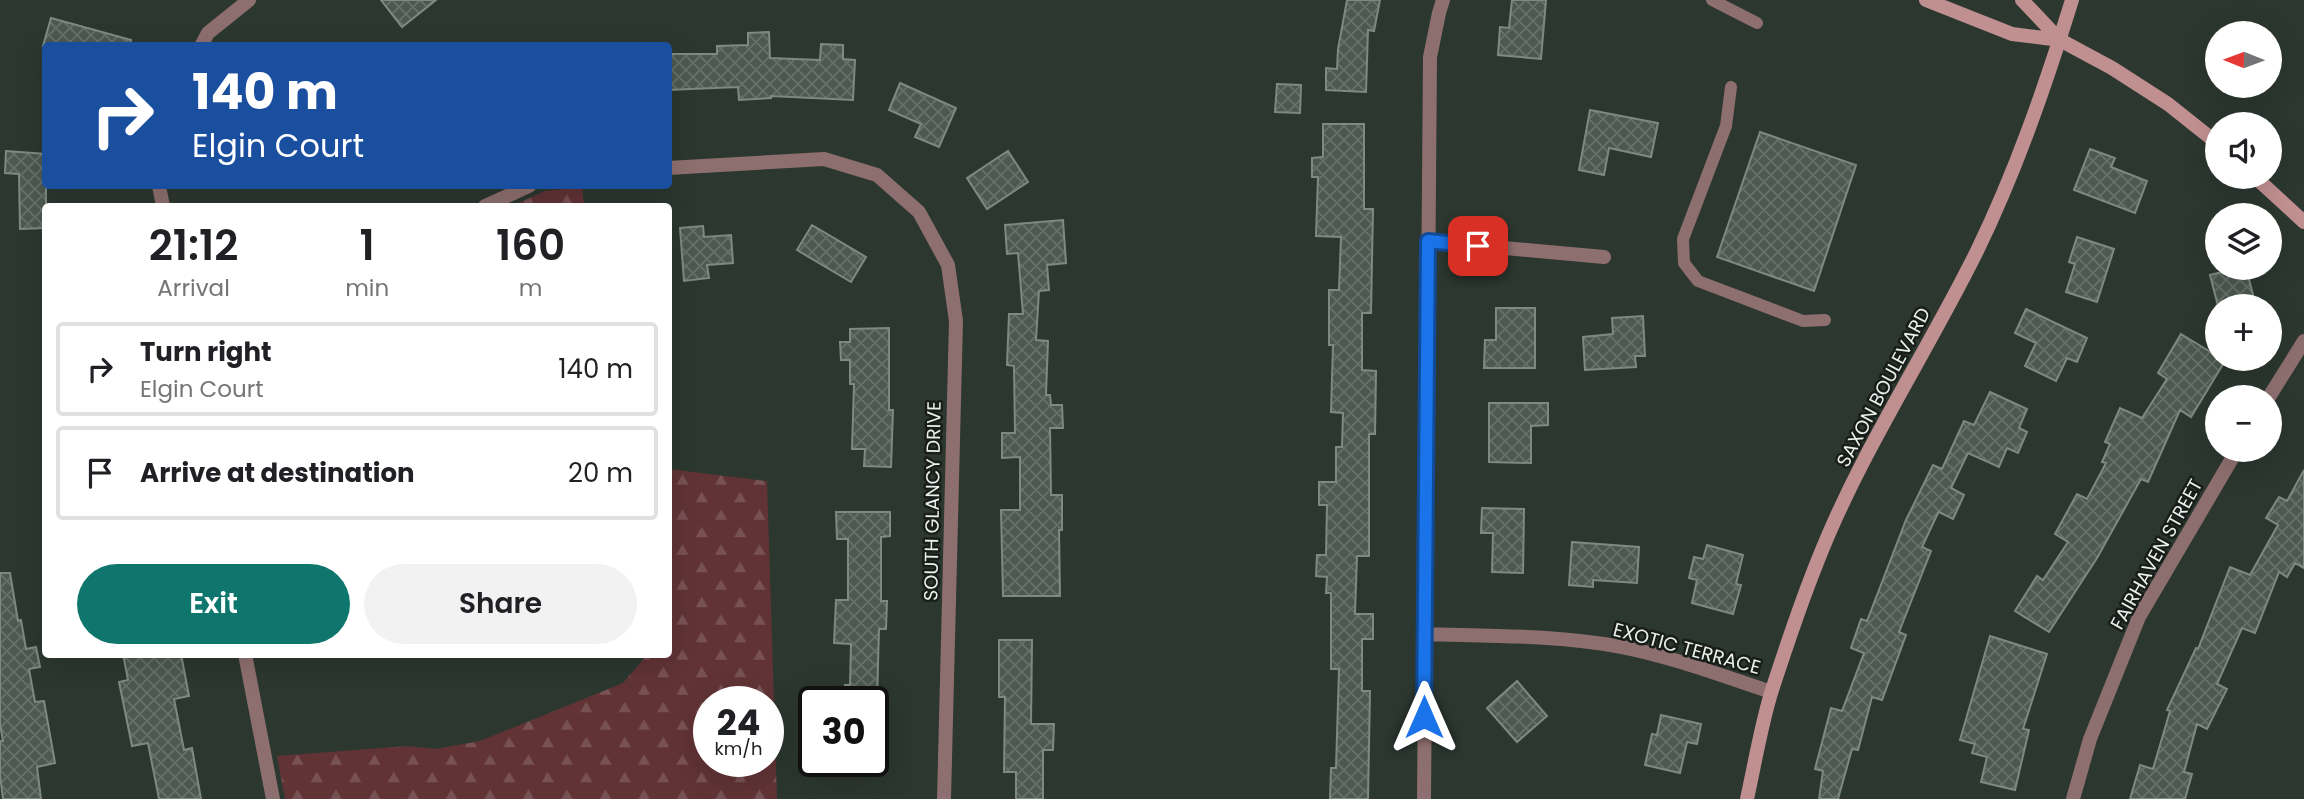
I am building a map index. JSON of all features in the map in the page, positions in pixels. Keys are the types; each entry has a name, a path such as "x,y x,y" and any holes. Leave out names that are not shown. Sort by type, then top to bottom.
{"main road":[{"path":"1926,0 2012,34 2060,40"},
{"path":"2022,0 2060,40 2112,68 2168,104 2205,133"},
{"name":"SAXON BOULEVARD","path":"1748,799 1771,692 1818,559 1874,440 1976,252 2018,160 2040,103 2072,0"},
{"path":"2268,189 2304,222"}],"street":[{"path":"203,42 208,33 249,0"},
{"path":"1424,799 1430,57 1443,0"},
{"name":"SOUTH GLANCY DRIVE","path":"672,168 824,159 877,175 919,212 948,265 956,321 944,799"},
{"path":"492,203 522,189"},
{"path":"1428,241 1604,257"},
{"path":"2276,385 2304,341"},
{"name":"FAIRHAVEN STREET","path":"2073,799 2090,739 2139,617 2230,462"},
{"name":"EXOTIC TERRACE","path":"1425,634 1557,639 1623,648 1697,667 1771,692"},
{"path":"246,658 272,799"}],"lane":[{"path":"1712,0 1757,23"},
{"path":"1731,87 1726,126 1683,239 1684,263 1698,281 1803,321 1825,320"}],"green space":[{"path":"582,189 584,203 519,203 545,191"},
{"path":"672,469 767,481 773,686 693,686 693,777 776,777 777,799 285,799 277,756 408,746 435,749 480,741 623,683 644,658 672,658"}],"building":[{"path":"381,0 436,0 402,27"},
{"path":"1347,0 1380,0 1374,31 1368,30 1366,92 1326,90 1326,68 1337,69"},
{"path":"1512,0 1546,0 1541,59 1498,55 1500,27 1509,28"},
{"path":"51,18 131,40 131,42 44,42"},
{"path":"769,32 770,58 820,60 821,44 843,45 843,59 855,60 853,100 771,96 739,100 738,87 672,90 672,54 717,54 717,46 748,45 748,33"},
{"path":"900,83 956,108 939,147 915,137 921,124 889,110"},
{"path":"1277,84 1301,85 1300,113 1275,112"},
{"path":"1590,110 1658,123 1651,157 1609,148 1604,175 1579,170"},
{"path":"1323,124 1364,124 1364,209 1373,209 1371,313 1362,313 1362,370 1376,371 1375,434 1369,434 1369,556 1357,556 1355,614 1373,614 1373,639 1362,639 1362,691 1370,691 1368,799 1330,799 1331,768 1336,768 1339,669 1331,669 1331,593 1326,593 1327,577 1316,576 1317,555 1326,555 1327,505 1319,505 1319,482 1336,482 1336,447 1342,447 1343,413 1331,412 1333,345 1329,345 1329,290 1339,290 1341,237 1316,236 1318,177 1312,177 1312,158 1323,157"},
{"path":"1760,132 1856,165 1814,291 1717,257"},
{"path":"2090,149 2115,158 2111,167 2147,181 2135,213 2074,190"},
{"path":"6,151 42,154 42,189 46,189 46,203 42,203 42,228 20,229 19,174 5,173"},
{"path":"1008,151 1028,182 987,209 967,178"},
{"path":"1063,220 1066,263 1047,265 1049,290 1039,291 1036,340 1048,341 1046,395 1050,395 1051,405 1062,405 1063,428 1050,428 1051,495 1062,495 1062,530 1059,530 1060,596 1003,596 1001,510 1020,510 1020,457 1002,458 1002,433 1015,433 1014,366 1007,365 1009,314 1023,314 1018,253 1007,254 1005,225"},
{"path":"812,225 866,257 851,282 797,250"},
{"path":"703,226 704,237 731,235 733,263 707,265 709,278 684,281 680,228"},
{"path":"2077,237 2114,249 2097,302 2066,292 2075,264 2069,262"},
{"path":"2211,280 2249,280 2253,294 2215,294"},
{"path":"1496,308 1535,308 1535,368 1484,368 1485,340 1496,340"},
{"path":"2026,309 2087,338 2077,362 2067,358 2056,381 2025,366 2036,343 2015,333"},
{"path":"1643,316 1645,356 1635,356 1636,367 1585,370 1583,337 1613,334 1612,318"},
{"path":"889,328 889,410 893,410 891,467 864,466 865,449 852,449 854,384 850,384 850,360 841,360 840,342 850,342 850,329"},
{"path":"2181,334 2205,349 2205,371 2219,371 2210,385 2205,385 2205,394 2191,417 2180,410 2148,482 2141,479 2097,558 2049,632 2015,611 2037,576 2043,580 2068,542 2055,534 2077,494 2087,499 2106,463 2102,462 2110,444 2105,442 2120,408 2142,418 2167,379 2158,373"},
{"path":"1990,392 2027,409 2019,428 2027,432 2018,453 2007,448 1999,467 1968,453 1951,488 1964,495 1953,519 1939,512 1922,547 1931,551 1899,632 1906,635 1882,700 1872,697 1858,750 1852,749 1838,799 1819,799 1823,771 1815,769 1831,708 1842,711 1864,653 1851,648 1861,619 1867,621 1906,520 1933,465 1942,469 1964,421 1974,425"},
{"path":"1489,403 1548,403 1548,425 1531,426 1531,463 1489,462"},
{"path":"2304,470 2304,568 2295,563 2287,577 2279,572 2255,633 2242,628 2217,684 2227,689 2207,729 2197,724 2184,772 2192,774 2185,799 2130,799 2140,765 2153,769 2170,711 2167,710 2196,648 2198,649 2230,567 2250,575 2278,525 2266,518 2279,497 2287,501"},
{"path":"1482,508 1524,509 1523,573 1492,572 1493,533 1481,533"},
{"path":"836,512 890,512 890,536 881,537 881,601 887,601 886,629 879,629 877,686 845,686 850,685 851,644 834,643 836,600 848,600 848,539 837,539"},
{"path":"1572,542 1639,547 1637,583 1593,580 1593,587 1569,585"},
{"path":"1707,545 1743,555 1736,584 1741,585 1733,614 1692,603 1697,580 1689,578 1694,557 1703,559"},
{"path":"0,573 10,573 26,649 36,647 40,667 29,669 35,702 44,701 55,763 37,767 41,799 3,799 0,775 0,741 3,741 0,724"},
{"path":"1990,636 2047,654 2023,729 2029,730 2015,790 1981,782 1987,757 1972,753 1975,744 1960,740"},
{"path":"999,640 1032,640 1031,724 1054,724 1053,750 1043,750 1043,799 1016,799 1016,772 1004,772 1005,697 999,697"},
{"path":"124,658 182,658 189,696 174,699 184,750 192,748 201,799 159,799 148,743 132,746 119,682 128,680"},
{"path":"1517,681 1547,716 1517,742 1487,708"},
{"path":"1661,715 1701,724 1697,744 1687,742 1680,773 1645,765 1652,734 1657,735"}],"route":[{"path":"1424,717 1428,241 1478,246"}]}
